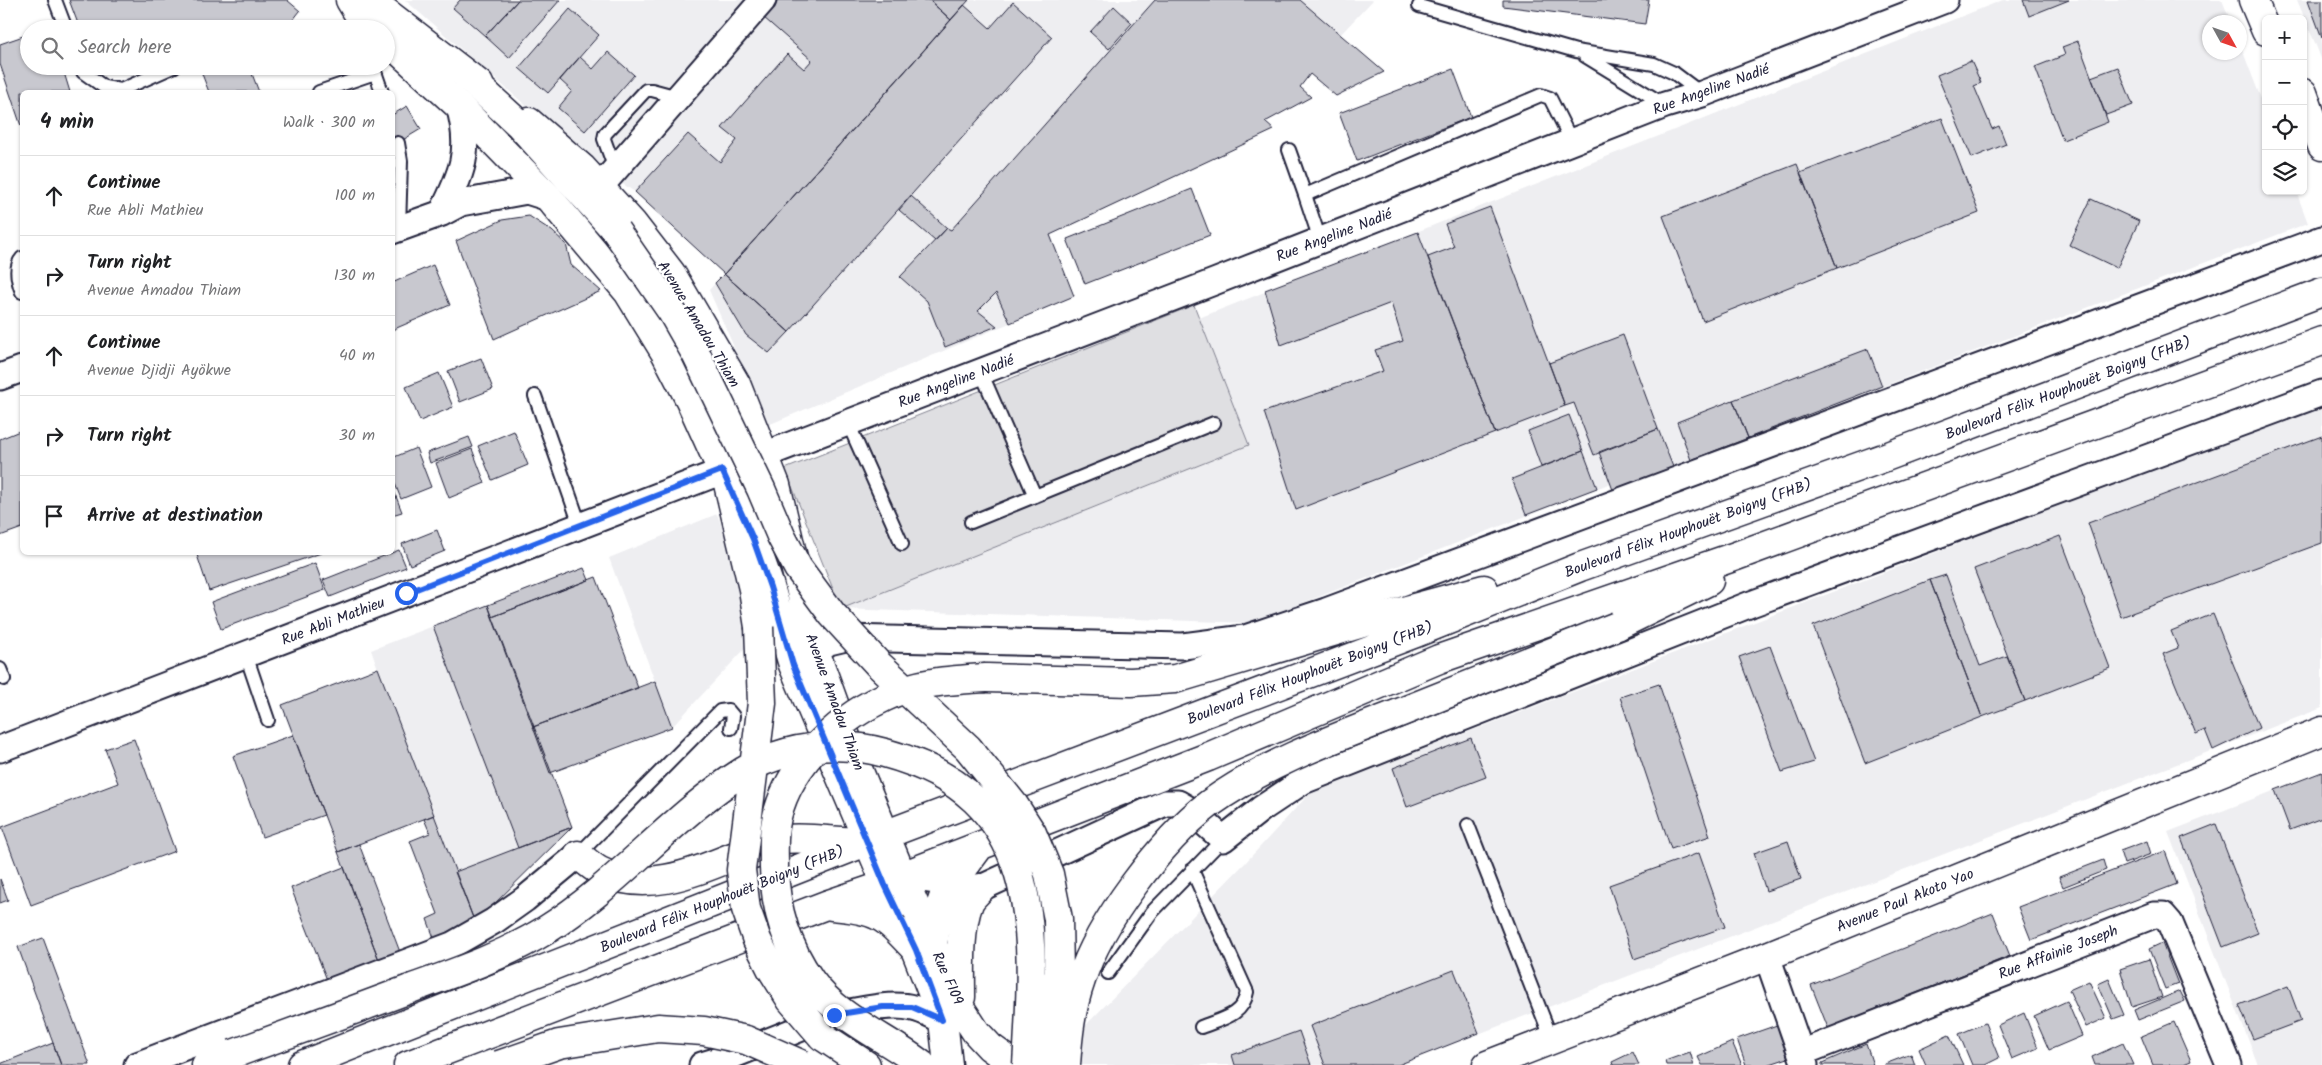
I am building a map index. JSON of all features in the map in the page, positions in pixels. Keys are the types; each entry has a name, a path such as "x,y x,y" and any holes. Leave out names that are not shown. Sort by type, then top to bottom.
{"main road":[{"name":"Avenue Amadou Thiam","path":"350,0 359,15 367,20"},
{"path":"2253,0 2262,22"},
{"path":"2272,0 2277,15"},
{"name":"Avenue Amadou Thiam","path":"373,20 374,3 460,70 607,178 633,224 671,273 736,384 776,485 804,658"},
{"name":"Avenue Amadou Thiam","path":"395,45 459,106 549,198 628,292 666,354 690,400 753,539 768,579 804,658 893,881 924,947 952,1015"},
{"path":"460,70 520,125 616,231 672,312 696,354 761,488 781,536 798,568 832,614 878,664 968,748 1014,805 1032,832 1049,874 1058,919 1059,973 1049,1020 1043,1065"},
{"path":"2305,105 2322,146"},
{"name":"Boulevard Félix Houphouët Boigny (FHB)","path":"302,1065 876,839 1407,636 1580,567 1911,447 2322,292"},
{"path":"408,1065 893,881 1208,757 1439,659 1736,556 2322,341"},
{"path":"726,479 753,589 759,627 762,703 741,870 746,909 756,940 791,1000 822,1036 866,1065"},
{"path":"1066,1065 1072,1013 1081,978 1101,936 1134,884 1165,847 1208,806 1242,782 1278,764 1375,722 1617,626 1852,512"},
{"path":"922,1065 835,1007 807,975 794,952 780,917 774,886 775,826 785,793 806,758 827,737 854,716 883,698 920,685 986,678 1131,682 1175,679 1403,611 1480,590 1580,567"},
{"name":"Avenue Paul Akoto Yao","path":"1487,1065 1766,956 2322,731"},
{"path":"206,1065 475,965 546,930 588,900 682,818 744,771 777,756 813,747 863,747 924,766 955,783 987,814 999,830 1014,856 1026,894 1031,933 1032,983 1027,1065"},
{"path":"578,855 599,870 619,878 646,881 673,878 781,839 876,839"},
{"path":"826,905 862,908 887,919 924,947 945,893 979,847"},
{"path":"948,1065 952,1015 965,920 969,902 981,888"},
{"name":"Rue F109","path":"952,1015 976,1032 990,1047 1014,1065"},
{"path":"499,1065 558,1044 658,1028 704,1031 746,1040 803,1065"}],"street":[{"path":"607,178 763,0"},
{"name":"Rue Angeline Nadié","path":"726,479 765,455 1665,105 1702,94 1945,0"},
{"path":"442,212 461,175 466,150 464,121 459,106"},
{"path":"396,230 460,203 527,191 549,198"},
{"path":"804,658 829,642 846,638 1183,646 1245,638 1326,611 2322,239"},
{"path":"0,377 20,370"},
{"path":"893,881 952,884 981,888 1165,803 1178,803 1190,810 1223,839 1261,808 1304,781 1751,604 2322,393"},
{"name":"Rue Abli Mathieu","path":"0,749 580,525 726,479"},
{"path":"137,1065 452,945 494,921 525,899 578,855"},
{"name":"Rue Affainie Joseph","path":"1803,1059 2154,915 2163,915 2170,923 2229,1065"},
{"path":"1766,956 1803,1059"},
{"path":"702,1065 729,1057 834,1015 848,1012 883,1007 912,1007 952,1015"}],"lane":[{"path":"55,0 63,20"},
{"path":"1419,6 1576,51 1654,64 1674,73 1702,94"},
{"path":"1576,51 1605,66 1640,91 1665,105"},
{"path":"87,75 104,87 121,90 155,75"},
{"path":"324,90 362,75"},
{"path":"376,75 381,90"},
{"path":"1305,195 1541,95 1550,98 1572,142"},
{"path":"396,230 401,161 398,143"},
{"path":"1289,150 1320,240"},
{"path":"20,261 18,282 20,287"},
{"path":"981,372 1035,496"},
{"path":"690,400 736,384"},
{"path":"535,396 580,525"},
{"path":"848,423 902,544"},
{"path":"971,522 1214,423"},
{"path":"246,655 268,720"},
{"path":"578,855 720,711 728,710 733,716 731,728"},
{"path":"1468,825 1552,1040"},
{"path":"1108,973 1152,912 1223,839"},
{"path":"1192,870 1247,992 1245,1003 1236,1012 1201,1027"}],"shaded area":[{"path":"405,0 1373,0 1340,35 1384,72 1336,96 1310,74 1300,87 1311,97 1265,121 1274,130 1051,235 1074,296 768,425 709,290 724,273 635,192 595,166"},
{"path":"2003,0 2222,0 2228,15 2202,15 2202,60 2246,60 2262,102 2262,195 2298,195 2308,223 1613,490 1611,483 1251,623 841,609 1249,445 1199,318"},
{"path":"2297,0 2322,0 2322,61 2307,24 2307,15 2303,15"},
{"path":"1194,305 1249,445 841,609 785,469"},
{"path":"2322,404 2322,708 1398,1065 1080,1065 1085,1026 1246,862 1310,793"},
{"path":"717,514 746,586 755,638 672,727 609,558"},
{"path":"488,605 572,827 475,923 371,650"},
{"path":"2322,772 2322,1065 2258,1065 2168,832"}],"building":[{"path":"69,0 287,0 300,11 293,20 77,20"},
{"path":"460,0 518,0 485,36 453,8"},
{"path":"518,0 560,0 509,58 485,36"},
{"path":"778,0 929,0 951,20 724,274 635,192 688,134 720,162 737,140 722,128 787,54 804,69 812,60 763,17"},
{"path":"929,0 969,0 951,20"},
{"path":"1155,0 1300,0 1384,72 1336,96 1310,74 1300,87 1311,97 1265,122 1274,130 1050,235 1074,296 1010,323 996,293 978,311 997,326 945,347 927,301 900,277 947,228 951,230"},
{"path":"1503,0 1649,0 1645,24 1503,6"},
{"path":"2023,0 2069,0 2029,16"},
{"path":"2308,0 2322,0 2322,38"},
{"path":"1013,2 1052,37 789,332 724,274 964,5 990,28"},
{"path":"1114,6 1132,23 1109,49 1090,32"},
{"path":"570,9 599,35 548,93 519,68"},
{"path":"20,37 20,75 65,75 69,90 20,90 20,123 0,64 0,44"},
{"path":"2078,41 2108,122 2063,140 2035,67 2065,55 2062,47"},
{"path":"608,52 634,75 585,131 558,108 572,91 560,80 580,57 593,69"},
{"path":"1971,61 1981,83 1974,86 1992,129 1999,126 2006,144 1972,158 1937,75"},
{"path":"2118,67 2133,105 2106,115 2091,77"},
{"path":"1453,69 1471,117 1357,161 1339,113"},
{"path":"202,75 252,75 258,90 208,90"},
{"path":"407,106 421,129 396,144 395,142 395,113"},
{"path":"1942,118 1979,213 1837,268 1800,173"},
{"path":"1797,164 1837,268 1703,321 1663,216"},
{"path":"1192,189 1210,235 1085,284 1067,239"},
{"path":"911,196 947,228 935,241 899,210"},
{"path":"2091,199 2139,221 2117,268 2069,245"},
{"path":"1490,207 1565,406 1495,433 1428,257 1454,247 1445,224"},
{"path":"529,216 552,231 566,244 571,265 601,291 494,339 456,241 502,220"},
{"path":"1418,232 1495,433 1296,510 1264,412 1383,371 1375,350 1403,341 1391,303 1281,345 1265,290"},
{"path":"433,265 450,305 395,329 395,282"},
{"path":"724,274 789,332 769,353 746,335 715,283"},
{"path":"1623,335 1658,429 1594,455 1574,403 1565,406 1549,363"},
{"path":"1868,349 1882,386 1748,438 1733,400"},
{"path":"481,358 493,389 460,402 448,371"},
{"path":"439,373 453,407 420,421 406,387"},
{"path":"1733,400 1748,438 1691,460 1677,422"},
{"path":"1569,415 1583,451 1541,467 1528,431"},
{"path":"1658,429 1673,467 1613,490 1599,452"},
{"path":"20,431 20,529 0,536 0,439"},
{"path":"514,431 528,465 492,480 478,446"},
{"path":"2322,436 2322,543 2121,617 2088,523"},
{"path":"469,437 473,447 430,463 427,453"},
{"path":"416,448 431,487 401,499 395,484 395,457"},
{"path":"472,449 485,483 449,498 436,463"},
{"path":"1583,451 1597,488 1526,515 1512,479"},
{"path":"395,494 402,512 395,514"},
{"path":"437,530 445,551 410,565 402,544"},
{"path":"2060,536 2110,668 2025,701 1974,569"},
{"path":"399,550 406,567 330,597 323,580 386,555 395,555 395,552"},
{"path":"197,555 315,555 209,591"},
{"path":"315,563 325,590 221,629 211,602"},
{"path":"584,568 589,580 492,617 488,605"},
{"path":"1946,575 1980,666 2007,656 2025,701 1982,717 1930,580"},
{"path":"596,577 638,688 533,727 492,617"},
{"path":"1930,580 1982,717 1865,763 1813,626"},
{"path":"488,605 572,827 518,848 433,626"},
{"path":"2213,614 2259,728 2213,750 2205,730 2196,734 2163,654 2178,648 2171,631"},
{"path":"1770,646 1814,762 1782,772 1739,657"},
{"path":"378,668 434,815 338,852 282,705"},
{"path":"655,681 672,727 550,773 533,727"},
{"path":"1659,684 1710,836 1671,849 1620,697"},
{"path":"293,735 324,815 262,837 233,756"},
{"path":"1471,738 1486,777 1407,807 1393,768"},
{"path":"134,739 175,851 31,905 2,827 118,783 105,749"},
{"path":"2322,772 2322,818 2290,830 2275,790"},
{"path":"434,815 475,923 434,938 427,919 438,914 410,841 430,833 424,819"},
{"path":"2216,824 2258,933 2223,947 2181,838"},
{"path":"572,827 475,923 455,872"},
{"path":"1788,841 1801,879 1766,891 1754,853"},
{"path":"2147,841 2151,854 2124,864 2120,851"},
{"path":"359,844 400,952 379,960 338,852"},
{"path":"2165,851 2177,884 2031,940 2018,907"},
{"path":"1699,853 1725,927 1634,959 1609,885"},
{"path":"2103,860 2106,870 2063,887 2059,877"},
{"path":"344,867 379,960 327,980 291,888"},
{"path":"0,879 8,900 0,903"},
{"path":"1993,913 2010,956 1828,1028 1811,985"},
{"path":"43,938 90,1065 61,1065 18,947"},
{"path":"2162,943 2178,984 2165,989 2149,949"},
{"path":"2149,959 2162,997 2132,1007 2120,969"},
{"path":"1454,970 1479,1033 1398,1065 1325,1065 1310,1026"},
{"path":"2109,979 2124,1015 2113,1019 2098,984"},
{"path":"2089,981 2106,1018 2086,1027 2069,990"},
{"path":"2288,986 2301,1021 2253,1039 2239,1005"},
{"path":"2180,991 2185,1001 2138,1020 2134,1010"},
{"path":"2067,1001 2082,1036 2049,1050 2034,1016"},
{"path":"2024,1013 2038,1048 2012,1059 1998,1025"},
{"path":"2174,1022 2191,1061 2181,1065 2153,1065 2141,1036"},
{"path":"1985,1023 1999,1058 1985,1065 1972,1065 1959,1034"},
{"path":"1777,1025 1788,1058 1767,1065 1746,1065 1737,1039"},
{"path":"1299,1031 1311,1065 1235,1065 1232,1055"},
{"path":"1949,1035 1963,1065 1926,1065 1919,1049"},
{"path":"1732,1042 1742,1065 1702,1065 1698,1057"},
{"path":"53,1043 61,1065 0,1065 0,1064"},
{"path":"2123,1043 2133,1065 2095,1065 2092,1057"},
{"path":"1866,1044 1873,1065 1822,1065 1822,1063"},
{"path":"1633,1052 1639,1065 1613,1065 1612,1062"},
{"path":"1690,1052 1694,1065 1666,1065 1665,1061"},
{"path":"1911,1054 1915,1065 1885,1065 1885,1064"}],"route":[{"path":"406,593 722,470 753,539 770,587 793,665 885,885 916,950 942,1020 912,1007 883,1007 834,1015"}]}
